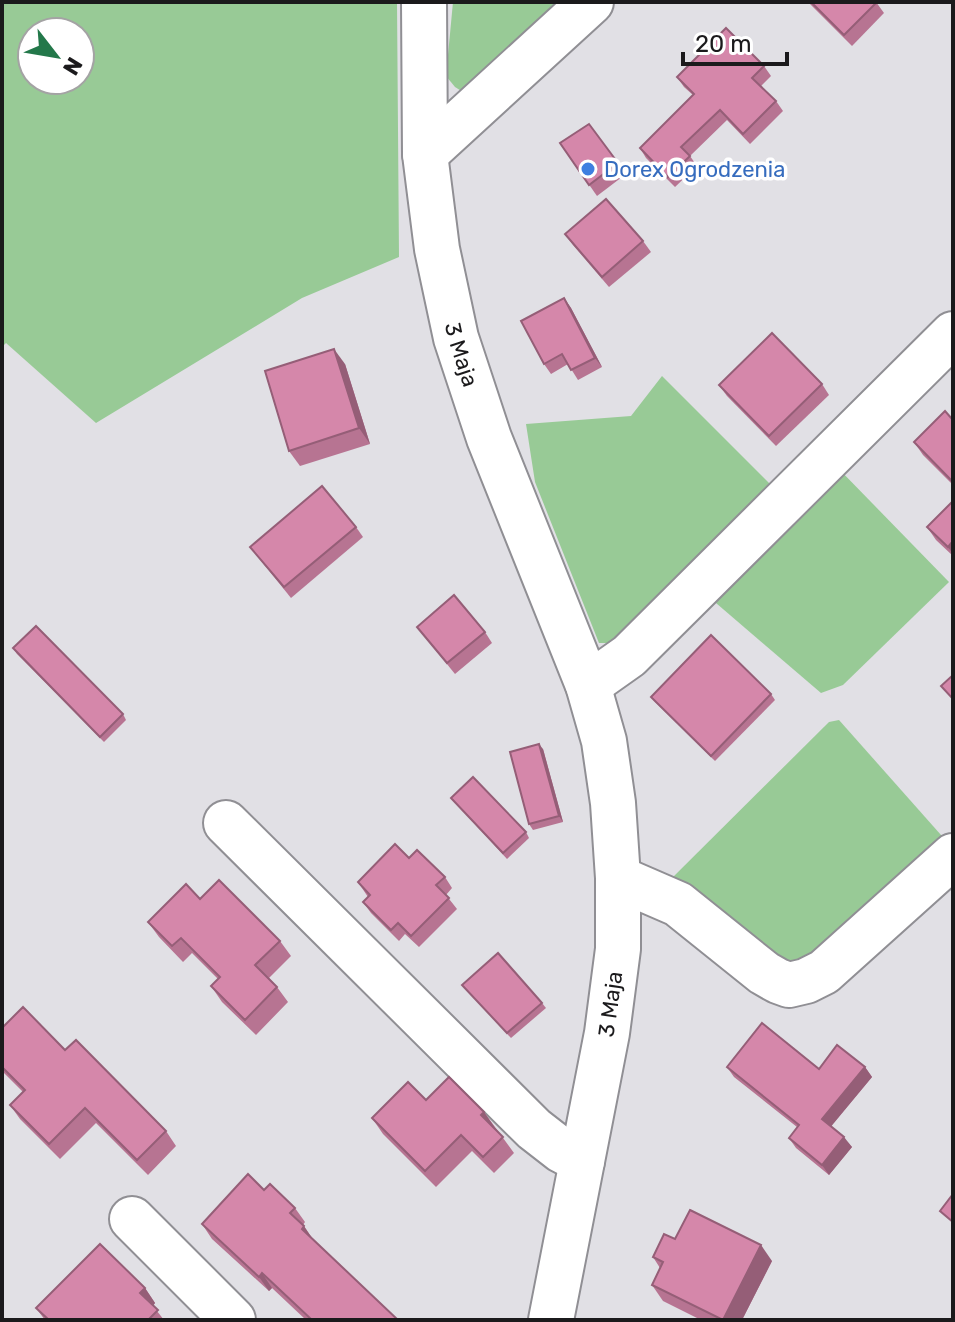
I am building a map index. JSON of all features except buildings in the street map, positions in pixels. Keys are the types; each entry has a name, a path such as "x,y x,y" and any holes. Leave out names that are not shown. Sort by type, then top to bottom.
{"street":[{"name":"3 Maja","path":"424,2 425,154 437,249 456,338 489,438 588,685 604,741 613,803 618,878 616,963 607,1033 551,1320"},
{"path":"425,154 591,2"},
{"path":"588,685 629,656 953,334"},
{"path":"226,823 534,1129 561,1150 582,1161"},
{"path":"618,878 678,904 764,973 789,985 824,972 953,856"},
{"path":"132,1219 233,1320"}],"green space":[{"path":"2,2 397,2 399,257 302,298 96,423 6,343 2,347"},
{"path":"453,2 574,2 463,92 446,76"},
{"path":"662,376 778,492 611,643 599,643 535,482 526,424 631,416"},
{"path":"835,465 949,582 843,685 821,693 709,597"},
{"path":"839,720 949,844 823,963 790,971 667,883 829,722"}],"place":[{"name":"Dorex Ogrodzenia","path":"588,169"}]}
